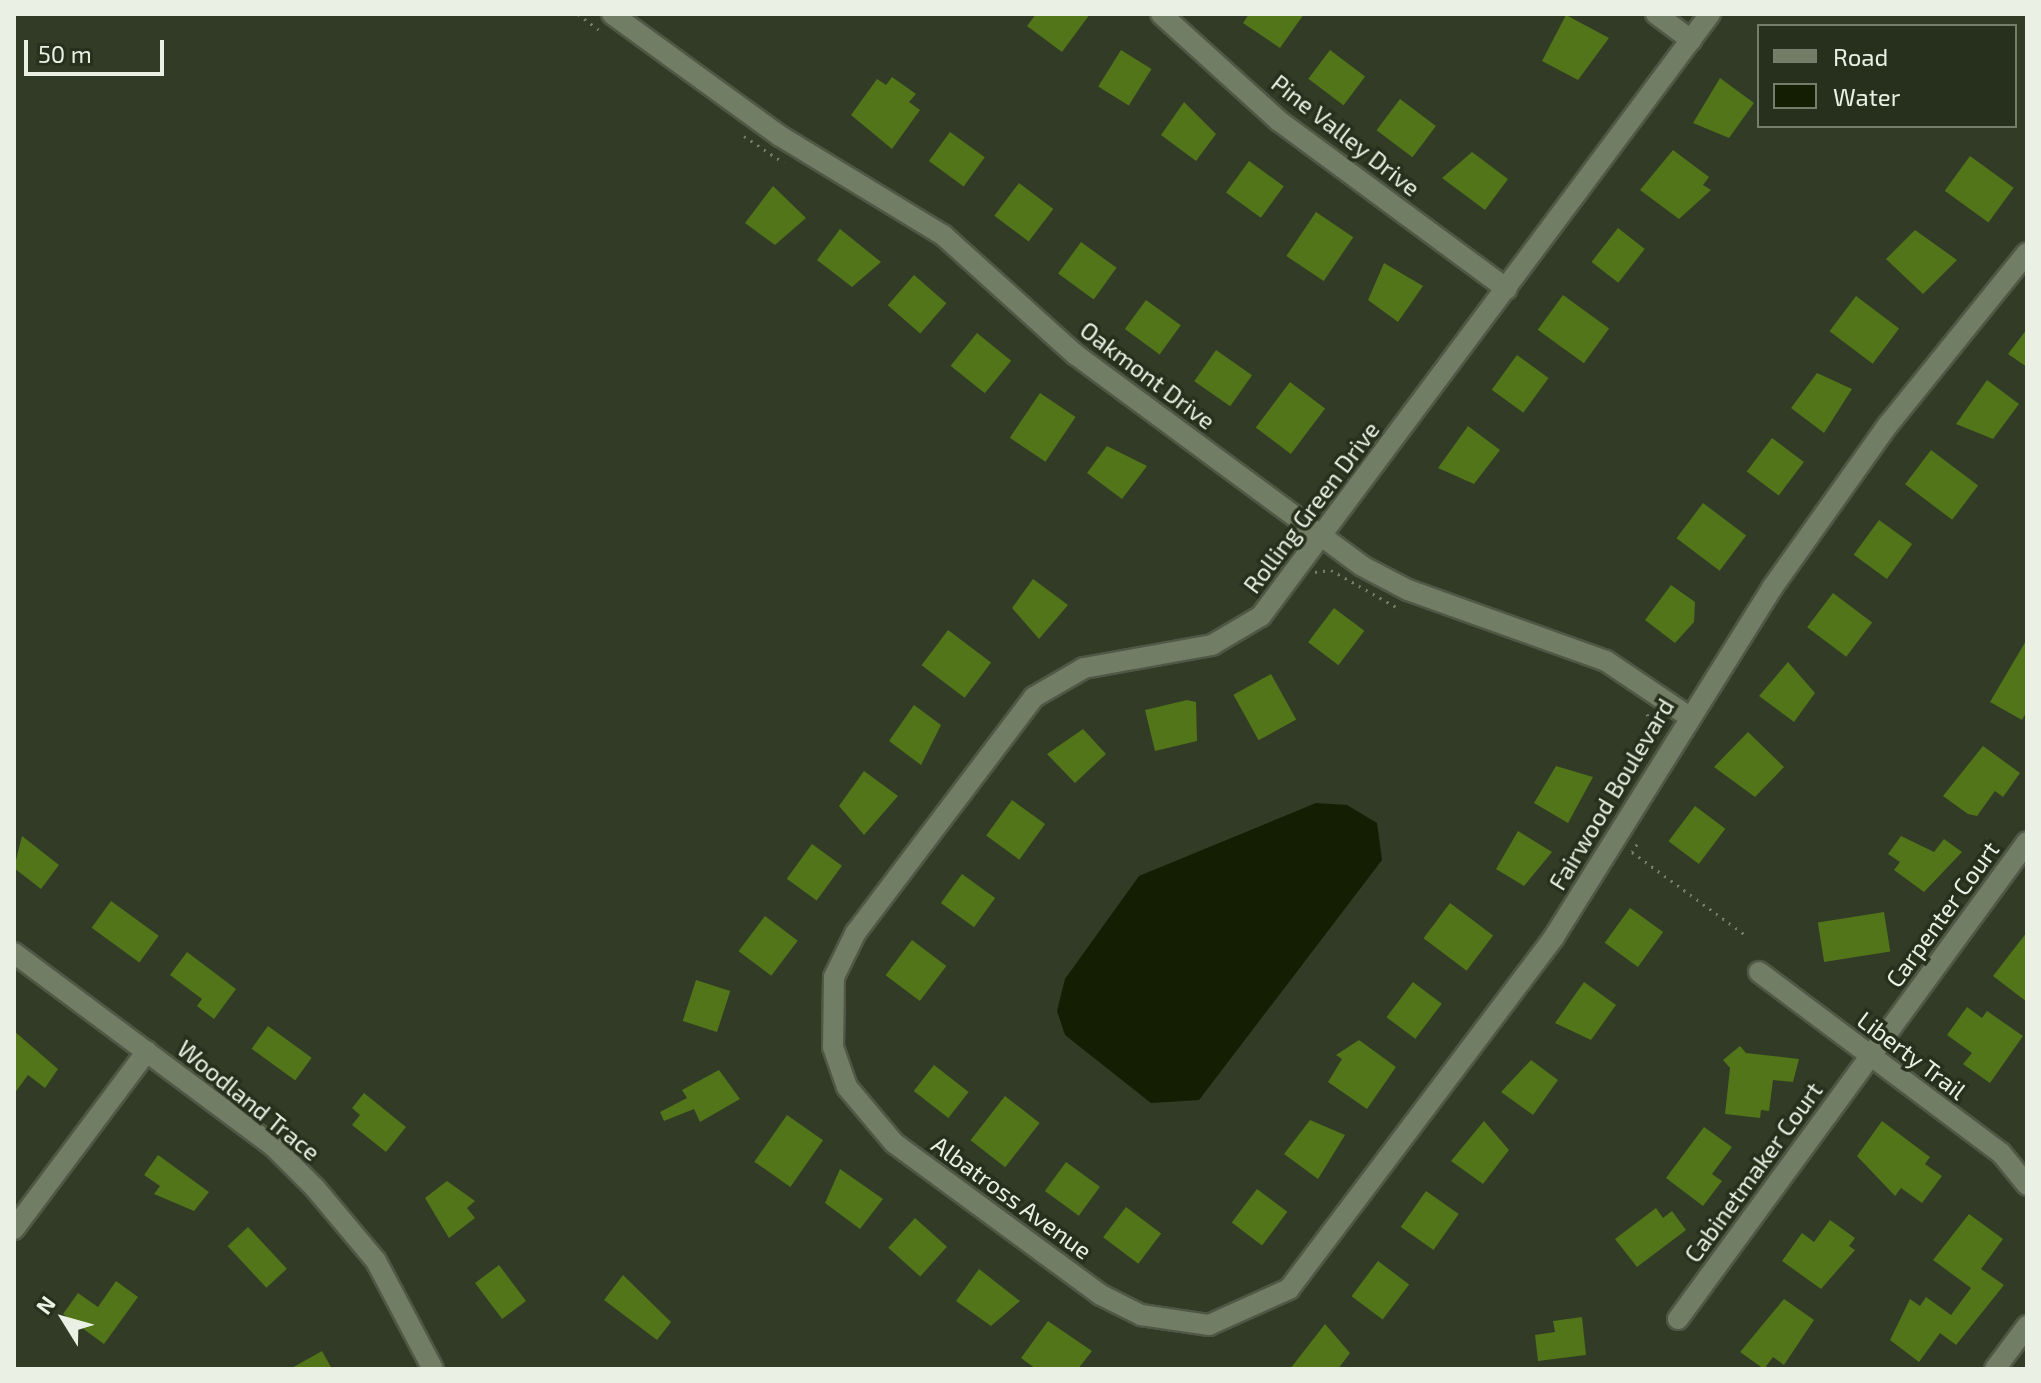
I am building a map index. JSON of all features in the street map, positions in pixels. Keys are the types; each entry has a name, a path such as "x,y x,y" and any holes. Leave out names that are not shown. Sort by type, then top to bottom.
{"street":[{"name":"Pine Valley Drive","path":"1161,14 1279,121 1507,289"},
{"path":"1656,14 1691,40"},
{"name":"Rolling Green Drive","path":"833,1047 834,977 856,932 1034,697 1084,668 1187,651 1238,632 1280,596 1710,14"},
{"name":"Oakmont Drive","path":"620,22 780,136 943,235 1076,355 1323,538 1408,590 1606,661 1688,716"},
{"name":"Fairwood Boulevard","path":"1209,1325 1268,1304 1308,1271 1554,937 1688,716 1888,425 2027,253"},
{"name":"Carpenter Court","path":"1870,1055 2027,842"},
{"name":"Woodland Trace","path":"14,953 273,1146 347,1222 403,1306 433,1369"},
{"name":"Liberty Trail","path":"1759,972 2001,1153 2027,1185"},
{"name":"Albatross Avenue","path":"833,1047 847,1087 894,1143 1120,1307 1209,1325"},
{"path":"14,1229 147,1051"},
{"name":"Cabinetmaker Court","path":"1678,1319 1870,1055"},
{"path":"1995,1369 2027,1326"}],"path":[{"path":"578,14 620,22"},
{"path":"730,126 795,170"},
{"path":"1314,571 1331,570 1405,611"},
{"path":"1640,709 1661,738"},
{"path":"1639,840 1632,852 1744,934"}],"water":[{"path":"1316,803 1347,805 1377,823 1382,860 1199,1100 1151,1103 1065,1035 1057,1011 1065,979 1139,876"}],"building":[{"path":"1036,14 1090,14 1062,52 1027,26"},
{"path":"1249,14 1304,14 1280,48 1243,23"},
{"path":"1566,15 1609,38 1578,80 1542,61"},
{"path":"1121,50 1152,69 1129,106 1098,86"},
{"path":"1330,50 1365,76 1343,105 1308,79"},
{"path":"892,77 916,94 909,102 920,110 892,149 851,115 877,79 886,85"},
{"path":"1720,78 1754,103 1729,138 1693,123"},
{"path":"1400,99 1436,126 1412,157 1377,130"},
{"path":"1184,102 1216,134 1196,161 1161,135"},
{"path":"950,132 985,157 964,186 929,161"},
{"path":"1673,150 1709,177 1703,185 1711,190 1679,219 1640,190"},
{"path":"1472,152 1508,179 1485,210 1442,178"},
{"path":"1970,156 2014,188 1988,223 1945,191"},
{"path":"1249,161 1284,186 1261,218 1226,193"},
{"path":"1019,183 1053,209 1029,242 994,216"},
{"path":"773,186 806,218 775,245 745,223"},
{"path":"1316,212 1353,237 1324,281 1286,256"},
{"path":"1618,228 1645,249 1618,283 1592,262"},
{"path":"840,229 881,262 852,287 817,260"},
{"path":"1915,230 1957,260 1923,294 1886,259"},
{"path":"1081,242 1117,268 1094,299 1058,274"},
{"path":"1384,263 1423,286 1398,322 1368,300"},
{"path":"914,275 946,303 920,333 888,305"},
{"path":"1563,295 1609,329 1584,363 1538,330"},
{"path":"1856,296 1899,328 1873,364 1830,331"},
{"path":"1146,300 1181,325 1160,354 1125,329"},
{"path":"2027,329 2027,367 2008,354"},
{"path":"977,333 1011,361 985,393 951,366"},
{"path":"1216,350 1252,375 1230,406 1194,381"},
{"path":"1517,355 1549,378 1523,413 1492,390"},
{"path":"1817,373 1852,389 1824,433 1791,408"},
{"path":"1987,380 2019,404 1993,439 1956,424"},
{"path":"1290,382 1325,408 1291,454 1256,428"},
{"path":"1040,393 1076,417 1045,462 1010,438"},
{"path":"1468,426 1500,450 1474,484 1438,468"},
{"path":"1772,438 1804,462 1779,496 1747,472"},
{"path":"1107,446 1147,466 1122,499 1087,473"},
{"path":"1931,450 1978,486 1952,520 1905,484"},
{"path":"1703,503 1746,535 1720,571 1677,538"},
{"path":"1879,520 1912,544 1887,579 1854,555"},
{"path":"1033,579 1068,605 1039,639 1012,608"},
{"path":"1671,585 1695,602 1694,622 1675,643 1645,620"},
{"path":"1833,593 1872,622 1846,657 1807,627"},
{"path":"1334,608 1364,631 1338,665 1308,642"},
{"path":"948,630 991,662 965,698 922,665"},
{"path":"2027,639 2027,711 2022,720 1990,702"},
{"path":"1788,662 1815,693 1794,722 1759,696"},
{"path":"1271,674 1296,719 1259,740 1233,695"},
{"path":"1187,700 1196,702 1197,741 1155,751 1145,710"},
{"path":"914,705 941,725 921,765 889,741"},
{"path":"1083,729 1106,754 1075,783 1047,754"},
{"path":"1748,732 1784,767 1755,797 1714,767"},
{"path":"1983,746 2020,773 2003,797 1995,791 1977,816 1968,814 1943,796"},
{"path":"1556,766 1593,777 1568,823 1534,803"},
{"path":"864,771 898,796 864,835 839,806"},
{"path":"1012,800 1045,824 1019,860 986,836"},
{"path":"1695,806 1725,829 1699,864 1669,841"},
{"path":"1518,831 1552,852 1524,886 1496,869"},
{"path":"22,836 59,865 41,889 14,868"},
{"path":"1901,836 1934,852 1944,839 1962,852 1924,892 1894,870 1900,862 1888,854"},
{"path":"812,844 842,866 817,901 787,879"},
{"path":"962,874 995,898 974,927 941,903"},
{"path":"111,901 159,936 139,962 92,928"},
{"path":"1450,903 1493,935 1467,971 1424,938"},
{"path":"1630,908 1663,932 1638,967 1605,943"},
{"path":"1884,912 1890,952 1824,962 1818,922"},
{"path":"765,916 798,941 771,976 739,951"},
{"path":"2027,932 2027,1002 1993,976"},
{"path":"912,940 946,966 920,1001 886,975"},
{"path":"187,952 236,989 214,1019 197,1006 202,999 170,975"},
{"path":"696,980 730,991 717,1032 683,1021"},
{"path":"1413,982 1442,1004 1415,1039 1387,1017"},
{"path":"1584,982 1616,1005 1591,1040 1555,1023"},
{"path":"1967,1007 1982,1018 1987,1011 2023,1036 1990,1083 1963,1064 1972,1053 1947,1035"},
{"path":"268,1026 312,1058 295,1080 252,1049"},
{"path":"14,1031 58,1069 45,1088 28,1075 14,1094"},
{"path":"1359,1040 1396,1067 1367,1109 1328,1082 1342,1059 1336,1055"},
{"path":"1740,1046 1746,1053 1799,1059 1793,1082 1773,1080 1769,1111 1761,1110 1760,1118 1725,1114 1730,1068 1723,1060"},
{"path":"1531,1060 1558,1080 1533,1115 1501,1092"},
{"path":"934,1065 969,1092 948,1118 914,1091"},
{"path":"719,1070 740,1099 700,1122 694,1109 664,1121 660,1112 687,1098 682,1090"},
{"path":"364,1093 406,1127 386,1152 352,1125 360,1115 352,1108"},
{"path":"1005,1096 1040,1123 1005,1167 971,1140"},
{"path":"787,1115 823,1140 790,1187 754,1162"},
{"path":"1310,1120 1345,1135 1318,1179 1284,1154"},
{"path":"1484,1121 1509,1150 1483,1184 1451,1161"},
{"path":"1882,1121 1930,1157 1925,1164 1942,1176 1922,1203 1901,1188 1895,1196 1857,1156"},
{"path":"1704,1127 1732,1147 1712,1174 1722,1181 1703,1206 1666,1178"},
{"path":"158,1155 209,1192 194,1211 154,1194 160,1186 144,1175"},
{"path":"1066,1162 1100,1187 1079,1216 1045,1191"},
{"path":"840,1169 883,1199 860,1229 825,1203"},
{"path":"447,1181 475,1201 467,1208 475,1218 449,1238 425,1198"},
{"path":"1257,1189 1287,1212 1262,1245 1232,1223"},
{"path":"1426,1191 1459,1214 1434,1250 1401,1227"},
{"path":"1126,1207 1161,1233 1138,1264 1103,1237"},
{"path":"1656,1208 1663,1218 1672,1211 1686,1230 1637,1267 1615,1239"},
{"path":"1969,1214 2003,1239 1981,1269 2004,1285 1956,1345 1940,1333 1919,1362 1890,1340 1910,1299 1920,1306 1926,1297 1951,1315 1971,1288 1933,1260"},
{"path":"915,1218 947,1247 920,1276 888,1248"},
{"path":"1830,1220 1855,1238 1849,1246 1855,1250 1821,1289 1782,1261 1802,1233 1814,1242"},
{"path":"248,1227 287,1269 266,1288 228,1246"},
{"path":"1378,1261 1409,1284 1383,1320 1352,1296"},
{"path":"499,1265 526,1301 502,1319 475,1283"},
{"path":"979,1269 1020,1301 991,1326 956,1301"},
{"path":"623,1275 671,1322 657,1340 604,1300"},
{"path":"116,1281 138,1297 104,1344 63,1314 78,1293 98,1307"},
{"path":"1784,1299 1814,1320 1784,1365 1773,1357 1764,1369 1740,1352"},
{"path":"1582,1317 1586,1355 1538,1361 1535,1335 1555,1332 1553,1321"},
{"path":"1048,1321 1092,1351 1078,1369 1036,1369 1021,1358"},
{"path":"1325,1324 1350,1353 1338,1369 1290,1369"},
{"path":"322,1351 332,1369 290,1369"}]}
